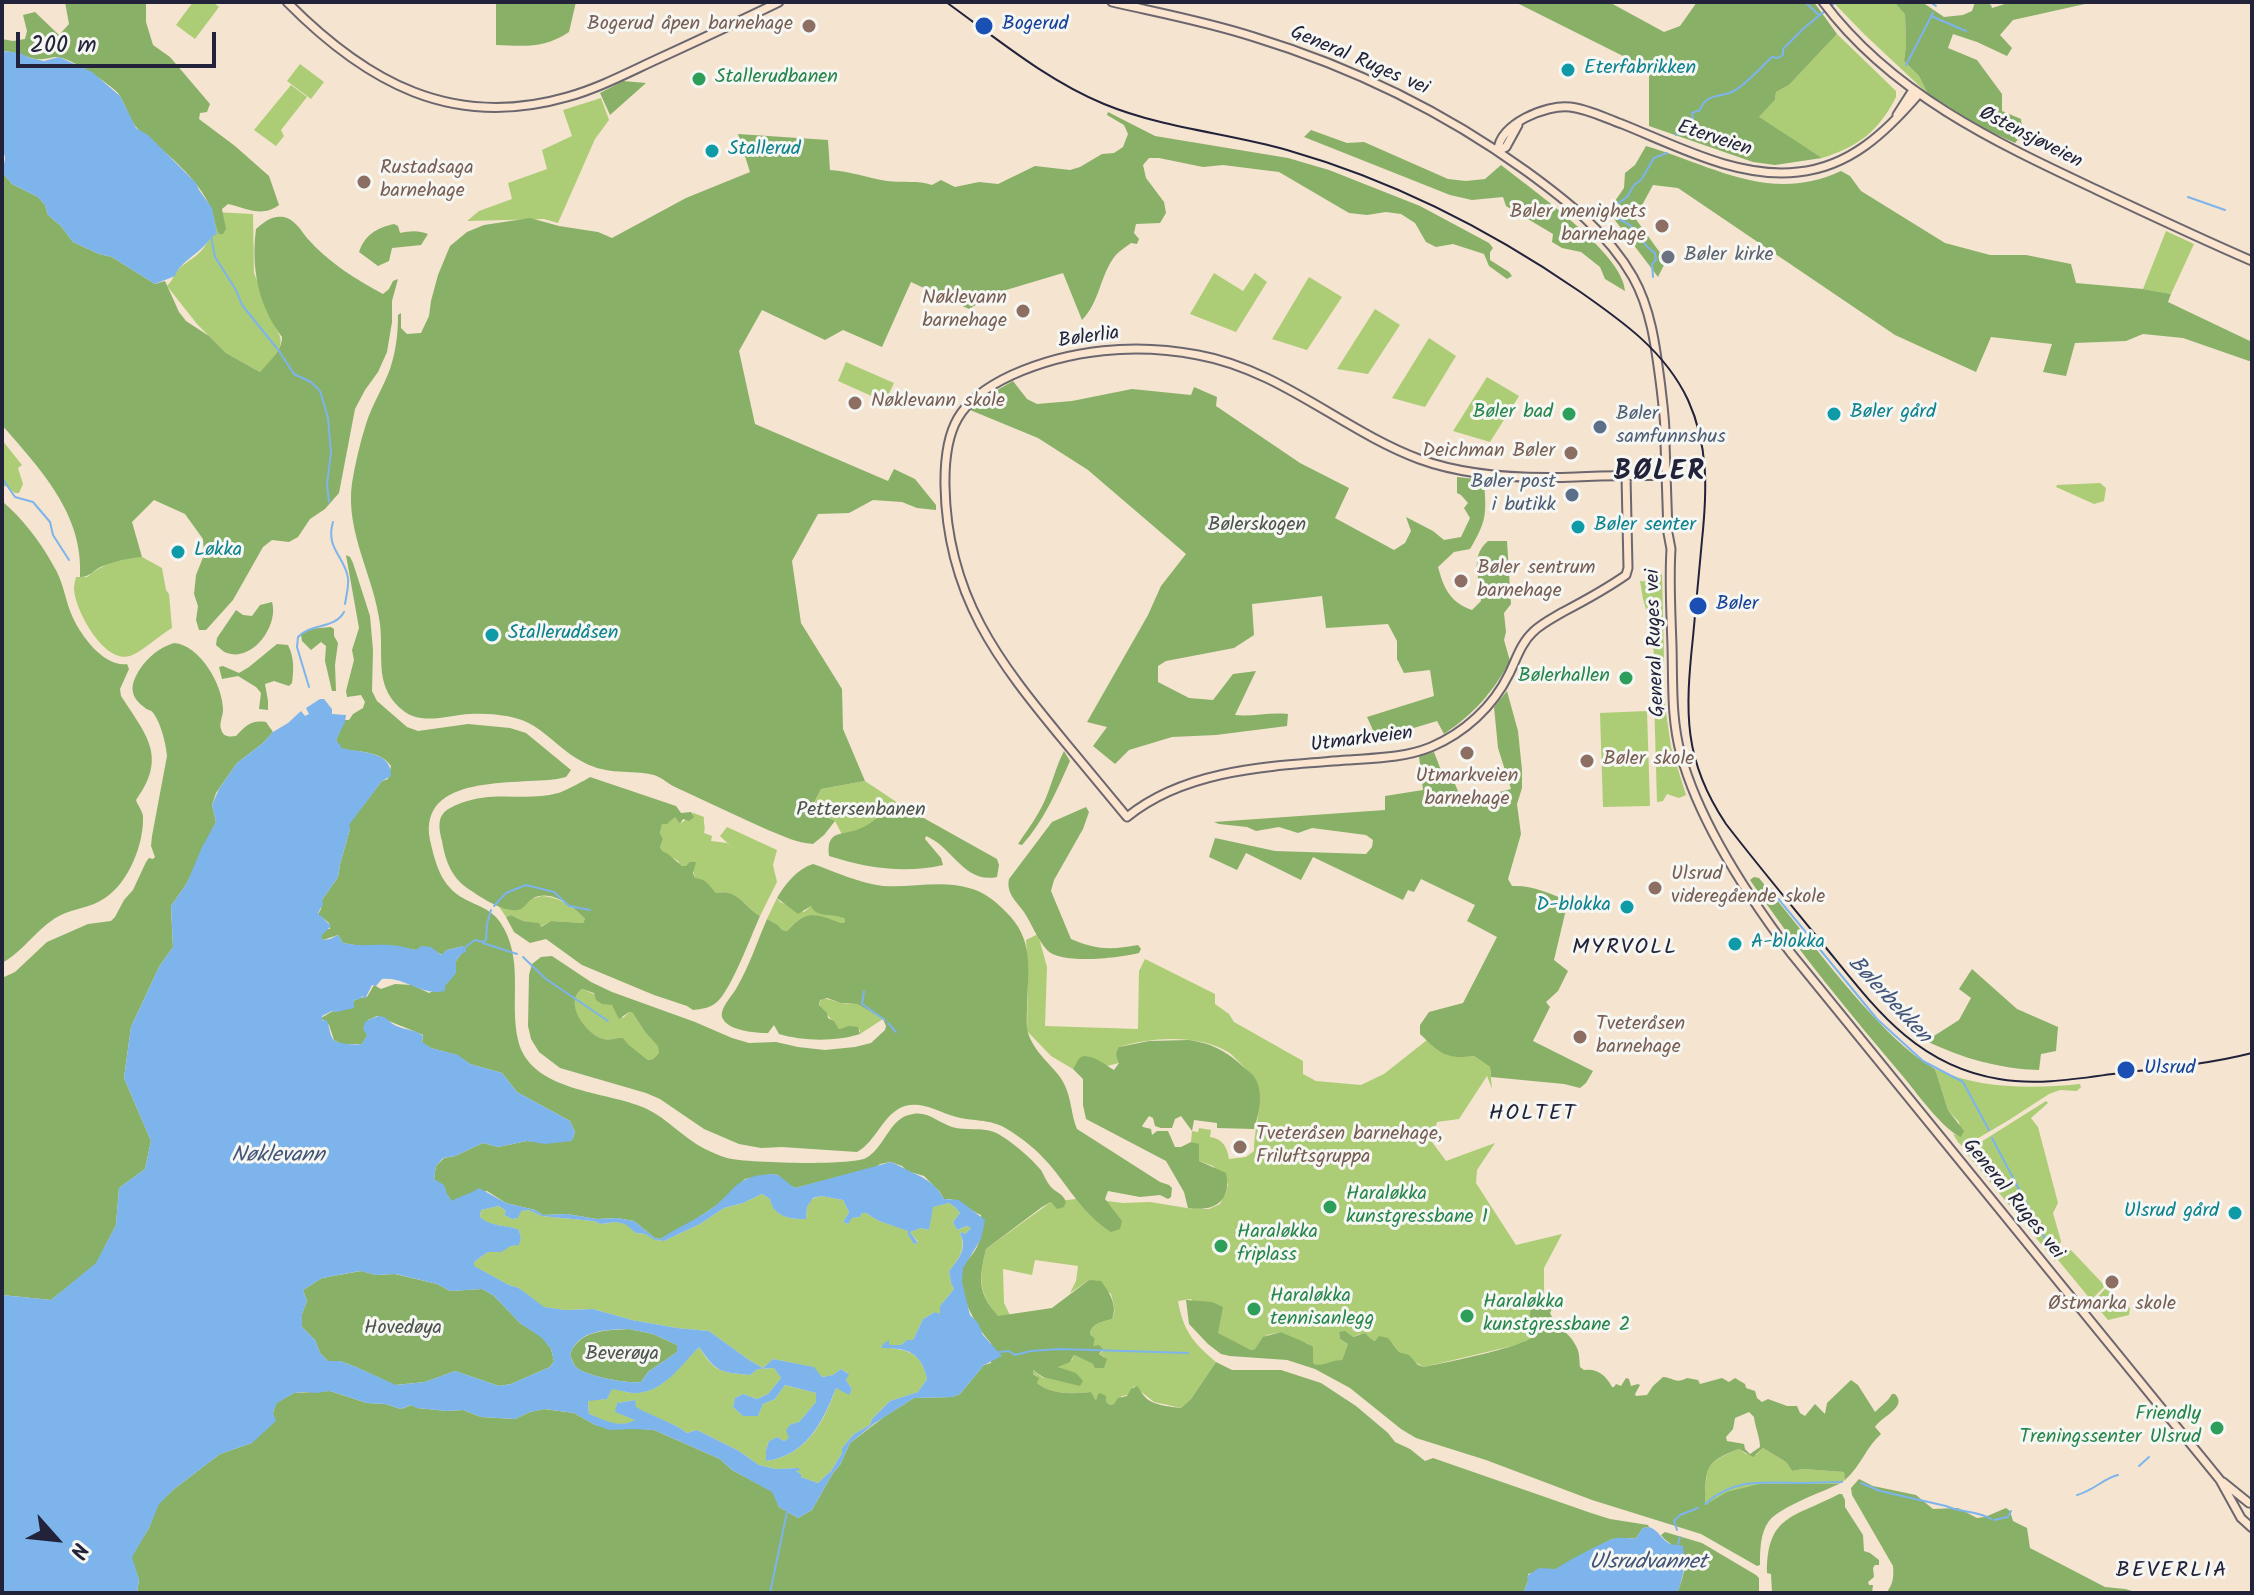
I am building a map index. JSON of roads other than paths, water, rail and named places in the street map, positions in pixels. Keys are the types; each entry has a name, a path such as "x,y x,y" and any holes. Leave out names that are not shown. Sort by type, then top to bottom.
{"main road":[{"path":"287,2 344,54 388,82 440,100 495,107 542,103 593,89 779,2"},
{"name":"General Ruges vei","path":"1112,2 1243,33 1333,65 1418,104 1498,151 1570,204 1608,242 1633,276 1653,333 1670,475 1668,533 1671,549 1672,696 1678,742 1699,804 1735,869 1781,941 2220,1480 2243,1520 2251,1524"},
{"name":"Østensjøveien","path":"1827,7 1878,62 1916,93 1963,123 2042,164 2252,261"},
{"name":"Eterveien","path":"1498,151 1506,147 1518,124 1532,114 1546,108 1567,106 1746,169 1799,172 1832,165 1855,154 1876,139 1916,93"},
{"name":"Bølerlia","path":"1127,817 999,659 969,604 959,576 945,506 947,451 957,418 984,389 1021,371 1070,356 1119,348 1162,350 1213,358 1260,374 1388,445 1422,460 1501,476 1670,475"},
{"name":"Utmarkveien","path":"1127,817 1165,794 1216,776 1246,770 1394,756 1422,750 1445,740 1476,718 1496,696 1535,630 1627,573 1626,476"},
{"name":"General Ruges vei","path":"2220,1480 2250,1504"},
{"path":"2240,1514 2242,1507 2250,1504"}],"water":[{"path":"2,51 44,61 59,57 92,72 120,96 136,128 148,135 196,183 212,208 217,234 175,276 155,284 112,257 73,242 48,215 38,197 12,184 2,172 5,159 2,151"},
{"name":"Nøklevann","path":"324,699 332,714 346,715 336,740 341,748 380,757 386,761 391,776 382,781 349,825 338,877 322,900 318,913 331,926 321,936 323,940 338,935 343,943 392,945 416,950 421,946 431,947 441,955 463,946 466,949 456,961 456,973 445,986 445,991 429,991 398,980 382,979 376,986 372,985 365,999 362,996 354,1000 354,1008 332,1011 322,1016 323,1021 327,1020 332,1038 341,1043 362,1044 367,1035 363,1029 365,1022 378,1016 385,1017 394,1025 423,1036 422,1042 431,1048 502,1073 517,1092 570,1121 575,1132 572,1141 545,1144 527,1141 498,1147 483,1143 443,1158 436,1166 434,1179 444,1185 452,1201 479,1188 506,1203 535,1210 543,1215 567,1214 634,1221 660,1239 708,1211 740,1183 752,1177 774,1174 795,1188 891,1162 929,1182 944,1199 959,1200 985,1220 981,1239 963,1268 962,1282 970,1315 1002,1356 984,1365 960,1394 914,1398 875,1423 850,1443 812,1510 798,1518 779,1507 772,1492 732,1470 720,1459 654,1430 610,1430 574,1413 545,1409 515,1419 481,1417 463,1410 447,1411 411,1405 401,1409 367,1403 330,1391 294,1393 277,1403 273,1412 276,1421 252,1443 220,1454 159,1504 132,1557 139,1580 137,1593 2,1593 2,1295 51,1300 96,1263 116,1225 119,1188 145,1169 151,1141 124,1078 131,1027 159,967 173,947 171,906 187,883 216,822 212,805 219,789 237,763 301,711 305,716 309,714 306,708","holes":["762,1194 783,1216 806,1219 807,1207 813,1198 821,1196 843,1200 849,1212 843,1222 848,1224 852,1218 866,1213 908,1231 914,1244 918,1243 910,1232 921,1228 929,1230 933,1207 949,1203 960,1213 953,1222 957,1230 967,1226 971,1228 960,1234 962,1249 949,1271 954,1289 940,1306 940,1314 935,1312 923,1319 913,1340 901,1345 889,1345 889,1340 881,1348 911,1353 921,1362 927,1379 918,1392 890,1401 870,1425 854,1434 842,1448 831,1471 818,1483 801,1477 796,1471 800,1470 798,1468 776,1469 759,1465 697,1430 687,1433 636,1407 635,1400 617,1403 615,1412 635,1420 623,1424 589,1414 588,1401 607,1399 612,1389 635,1393 657,1387 699,1347 710,1362 725,1372 750,1375 758,1369 774,1368 781,1378 768,1394 757,1399 743,1394 735,1398 733,1407 743,1416 758,1416 763,1404 775,1399 785,1385 816,1393 816,1402 799,1422 791,1424 786,1430 789,1438 784,1441 777,1437 769,1441 766,1461 780,1458 802,1445 819,1425 836,1388 849,1395 852,1389 846,1380 849,1374 841,1369 833,1375 822,1377 814,1367 773,1359 763,1368 709,1331 632,1320 593,1309 544,1307 519,1288 474,1266 474,1262 488,1252 501,1252 519,1245 521,1238 519,1230 480,1217 481,1210 499,1206 506,1211 504,1215 512,1219 518,1218 521,1211 529,1210 541,1216 602,1224 615,1222 625,1224 636,1233 664,1241 700,1224 724,1208","360,1271 376,1275 396,1274 437,1284 450,1291 482,1289 542,1338 551,1349 554,1361 550,1367 499,1386 455,1371 425,1382 396,1385 340,1361 328,1361 320,1353 315,1340 302,1327 302,1314 307,1301 303,1290 322,1278","629,1329 653,1334 677,1345 677,1352 648,1372 641,1382 597,1376 575,1366 570,1355 580,1340 603,1331"]},
{"name":"Ulsrudvannet","path":"1649,1527 1669,1543 1683,1546 1683,1570 1677,1593 1523,1593 1527,1576 1539,1568 1556,1569 1611,1539 1636,1538 1643,1528"}],"waterway":[{"path":"1805,2 1819,15"},
{"name":"Bølerbekken","path":"1676,135 1693,121 1692,113 1700,110 1705,102 1737,89 1772,57 1783,55 1783,49 1836,2"},
{"path":"1930,2 1936,6"},
{"path":"1906,65 1933,13"},
{"path":"1931,16 1966,31"},
{"name":"Bølerbekken","path":"1653,277 1655,253 1632,227 1619,219 1617,204 1641,180 1654,158 1667,153"},
{"path":"2188,197 2225,210"},
{"path":"211,236 215,257 242,305 294,374 311,382 320,391 328,418 331,452 327,485 329,502"},
{"path":"2,478 15,497 33,502 50,522 53,535 69,560"},
{"path":"333,522 333,546 348,578 345,604"},
{"path":"309,687 297,647 298,637 335,621 344,612"},
{"path":"494,906 506,893 526,885 554,892 569,906 590,910"},
{"name":"Bølerbekken","path":"1767,885 1877,1019 1923,1061 1963,1082 1989,1130"},
{"path":"464,948 475,940 486,940 491,910"},
{"path":"483,943 517,954"},
{"path":"523,957 546,979 608,1021"},
{"path":"864,991 862,1004 885,1020"},
{"path":"888,1023 896,1032"},
{"name":"Bølerbekken","path":"1992,1138 2049,1246"},
{"path":"999,1352 1009,1351 1015,1355 1059,1349 1188,1353"},
{"path":"2139,1466 2149,1457"},
{"path":"2077,1495 2118,1475"},
{"path":"1705,1504 1726,1490 1748,1484 1842,1482"},
{"path":"1861,1483 1880,1491 1991,1519"},
{"path":"1677,1530 1674,1521 1680,1515 1698,1508"},
{"path":"1994,1520 2008,1517 2011,1511"},
{"path":"770,1593 787,1512"},
{"path":"1678,1544 1680,1537"}],"railway":[{"path":"946,2 1042,71 1104,104 1149,119 1264,144 1326,162 1439,208 1545,268 1611,314 1655,352 1688,400 1700,435 1705,469 1705,504 1689,689 1690,735 1702,778 1726,824 1760,867 1875,1007 1917,1045 1968,1072 2029,1082 2186,1065 2252,1053"}],"place":[{"name":"Bogerud åpen barnehage","path":"809,26"},
{"name":"Bogerud","path":"984,26"},
{"name":"Eterfabrikken","path":"1568,70"},
{"name":"Stallerudbanen","path":"699,79"},
{"name":"Stallerud","path":"712,151"},
{"name":"Rustadsaga barnehage","path":"364,182"},
{"name":"Bøler menighets barnehage","path":"1662,226"},
{"name":"Bøler kirke","path":"1668,257"},
{"name":"Nøklevann barnehage","path":"1023,311"},
{"name":"Nøklevann skole","path":"855,403"},
{"name":"Bøler bad","path":"1569,414"},
{"name":"Bøler gård","path":"1834,414"},
{"name":"Bøler samfunnshus","path":"1600,427"},
{"name":"Deichman Bøler","path":"1571,453"},
{"name":"Bøler post i butikk","path":"1572,495"},
{"name":"Bøler senter","path":"1578,527"},
{"name":"Løkka","path":"178,552"},
{"name":"Bøler sentrum barnehage","path":"1461,581"},
{"name":"Bøler","path":"1698,606"},
{"name":"Stallerudåsen","path":"492,635"},
{"name":"Bølerhallen","path":"1626,678"},
{"name":"Utmarkveien barnehage","path":"1467,753"},
{"name":"Bøler skole","path":"1587,761"},
{"name":"Ulsrud videregående skole","path":"1655,888"},
{"name":"D-blokka","path":"1627,907"},
{"name":"A-blokka","path":"1735,944"},
{"name":"Tveteråsen barnehage","path":"1580,1037"},
{"name":"Ulsrud","path":"2126,1070"},
{"name":"Tveteråsen barnehage, Friluftsgruppa","path":"1240,1147"},
{"name":"Haraløkka kunstgressbane 1","path":"1330,1207"},
{"name":"Ulsrud gård","path":"2235,1213"},
{"name":"Haraløkka friplass","path":"1221,1246"},
{"name":"Østmarka skole","path":"2112,1282"},
{"name":"Haraløkka tennisanlegg","path":"1254,1309"},
{"name":"Haraløkka kunstgressbane 2","path":"1467,1316"},
{"name":"Friendly Treningssenter Ulsrud","path":"2217,1428"}],"district":[{"name":"BØLER","path":"1660,474"},
{"name":"MYRVOLL","path":"1625,949"},
{"name":"HOLTET","path":"1533,1115"},
{"name":"BEVERLIA","path":"2172,1572"}],"park label":[{"name":"Bølerskogen","path":"1257,527"},
{"name":"Pettersenbanen","path":"861,812"},
{"name":"Hovedøya","path":"403,1330"},
{"name":"Beverøya","path":"622,1356"}]}
